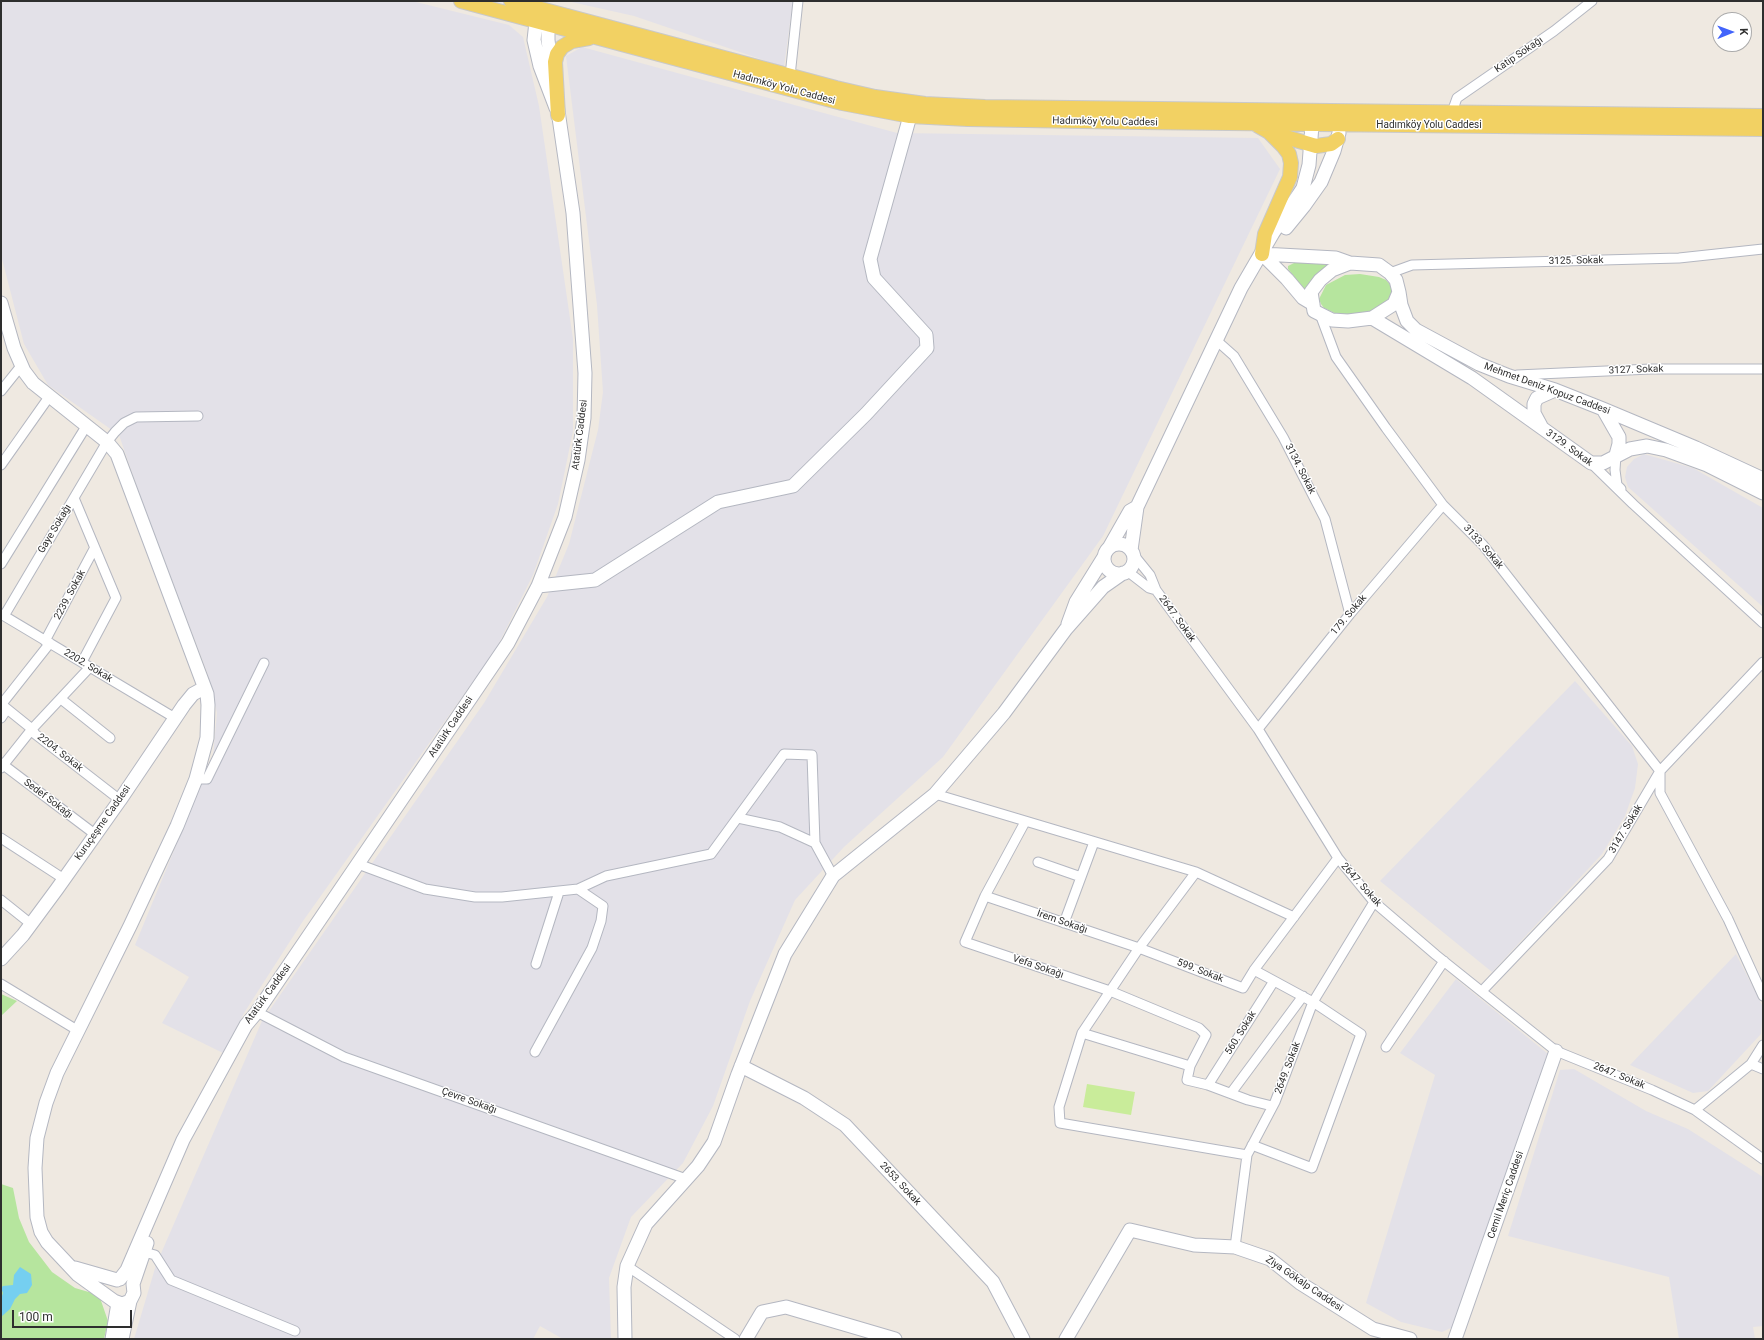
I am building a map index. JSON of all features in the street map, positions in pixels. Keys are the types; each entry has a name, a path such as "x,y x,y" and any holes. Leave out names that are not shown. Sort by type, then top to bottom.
{"main road":[{"name":"Hadımköy Yolu Caddesi","path":"461,1 545,19 617,29 790,76 875,97 945,106 1335,122 1763,129"},
{"name":"Hadımköy Yolu Caddesi","path":"511,1 545,19 596,38 842,103 910,116 968,119 1312,125 1452,112 1763,116"},
{"path":"558,115 555,62 557,54 562,47 572,41 580,38 596,38"},
{"path":"1255,124 1269,132 1310,144 1326,146 1335,122 1319,115 1312,125"},
{"path":"1262,254 1265,234 1286,187 1291,171 1289,154 1269,132"}],"street":[{"path":"790,76 798,1"},
{"name":"Katip Sokağı","path":"1452,112 1457,98 1554,31 1592,1"},
{"name":"Atatürk Caddesi","path":"119,1279 127,1270 183,1140 246,1025 257,1012 508,643 538,586 565,517 578,460 584,418 585,373 573,213 545,19"},
{"path":"538,586 595,580 718,502 793,486 866,414 927,348 926,334 874,278 870,259 910,116"},
{"path":"1262,254 1304,206 1318,186 1328,167 1335,122"},
{"path":"625,1339 624,1286 627,1266 646,1224 698,1166 714,1142 741,1066 785,954 833,876 935,794 1004,713 1066,629 1103,587 1125,572 1133,564 1132,552 1137,507 1241,288 1273,233 1303,188 1309,165 1312,125"},
{"name":"3125. Sokak","path":"1390,273 1412,265 1679,258 1763,249"},
{"path":"1262,254 1336,258 1350,263 1379,265 1390,273 1396,280 1399,292 1394,304 1372,318 1348,321 1332,320 1303,298 1287,279 1262,254"},
{"path":"1317,309 1311,292 1320,280 1332,270 1350,263"},
{"name":"Mehmet Deniz Kopuz Caddesi","path":"1399,292 1401,305 1407,321 1416,330 1479,364 1509,376 1555,390 1603,409 1724,460 1763,479"},
{"path":"1,303 14,348 21,366 33,383 107,442 118,457 204,688 208,704 208,727 203,759 196,779 177,826 133,919 77,1030 46,1102 37,1138 35,1168 37,1209 41,1232 57,1254 78,1275 120,1300"},
{"name":"3133. Sokak","path":"1317,309 1336,357 1443,505 1483,545 1660,771"},
{"name":"3129. Sokak","path":"1372,318 1472,378 1591,463 1633,504 1763,623"},
{"name":"3134. Sokak","path":"1216,340 1234,356 1283,437 1326,519 1350,614"},
{"path":"1,391 21,366"},
{"name":"3127. Sokak","path":"1509,376 1651,369 1763,369"},
{"path":"1542,428 1534,413 1534,404 1537,398 1555,390"},
{"path":"1,465 49,397"},
{"path":"1603,409 1619,437 1615,470 1617,485 1633,504"},
{"name":"Gaye Sokağı","path":"2,615 107,442 124,423 136,417 198,416"},
{"path":"1,564 86,425"},
{"path":"1591,463 1603,463 1630,449 1646,446 1666,450 1707,465 1763,493"},
{"path":"2,765 32,729 61,699 86,665 116,598 94,549 74,498"},
{"name":"179. Sokak","path":"1258,729 1350,614 1443,505"},
{"path":"1066,629 1076,602 1130,511 1137,507"},
{"path":"1118,544 1124,544 1150,575 1156,590 1149,588 1125,572 1114,573 1110,571 1104,562 1106,552 1118,544"},
{"name":"2239. Sokak","path":"1,718 3,706 47,642 94,549"},
{"name":"2647. Sokak","path":"1156,590 1258,729 1338,858 1374,902 1444,961 1556,1051 1652,1090 1695,1110"},
{"name":"2202. Sokak","path":"2,615 175,718"},
{"name":"3147. Sokak","path":"1482,991 1608,860 1660,771 1763,662"},
{"path":"196,779 208,779 264,663"},
{"name":"Kuruçeşme Caddesi","path":"1,959 32,924 96,835 175,718 193,694 204,688"},
{"path":"61,699 110,738"},
{"name":"2204. Sokak","path":"3,706 32,729 35,734 120,800"},
{"path":"358,864 424,889 475,897 502,897 578,889 606,876 711,854 784,754 812,755 815,843 833,876"},
{"name":"Sedef Sokağı","path":"2,765 96,835"},
{"path":"1660,771 1660,793 1728,919 1763,996"},
{"path":"935,794 1196,872 1294,917"},
{"path":"738,818 780,827 815,843"},
{"path":"985,896 1025,822"},
{"path":"1,838 64,879"},
{"path":"1064,923 1094,842"},
{"path":"1252,1145 1312,1168 1361,1034 1303,996 1254,970 1338,858"},
{"path":"1038,862 1081,877"},
{"path":"1196,872 1138,948 1082,1033 1059,1107 1060,1123 1247,1155"},
{"path":"536,1052 592,948 601,921 603,906 578,889"},
{"path":"536,964 559,892"},
{"name":"İrem Sokağı","path":"985,896 1138,948"},
{"name":"Vefa Sokağı","path":"985,896 965,942 1110,991 1199,1028 1206,1035 1190,1066"},
{"path":"1,900 32,924"},
{"name":"2649. Sokak","path":"1235,1247 1247,1155 1272,1106 1313,1002 1374,902"},
{"name":"599. Sokak","path":"1138,948 1243,988 1254,970"},
{"path":"1386,1047 1444,961"},
{"name":"560. Sokak","path":"1208,1085 1274,981"},
{"path":"1,984 77,1030"},
{"path":"1232,1093 1303,996"},
{"path":"120,1300 134,1293 133,1284 144,1252 192,1136 250,1028 257,1012"},
{"name":"Çevre Sokağı","path":"257,1012 344,1057 686,1179"},
{"path":"1082,1033 1190,1066 1187,1080 1208,1085 1272,1106"},
{"path":"1763,1045 1750,1064 1695,1110 1763,1159"},
{"name":"Cemil Meriç Caddesi","path":"1455,1339 1556,1051"},
{"path":"1750,1064 1763,1069"},
{"name":"2653. Sokak","path":"741,1066 804,1098 845,1125 992,1282 1023,1339"},
{"name":"Ziya Gökalp Caddesi","path":"1066,1339 1130,1230 1194,1245 1235,1247 1270,1259 1300,1283 1373,1329 1410,1339"},
{"path":"144,1252 155,1255 170,1280 295,1331"},
{"path":"627,1266 735,1339"},
{"path":"71,1267 119,1279 125,1279 133,1284"},
{"path":"119,1279 110,1288 120,1300 122,1339"},
{"path":"112,1339 120,1300"},
{"path":"746,1339 762,1312 786,1306 895,1339"}],"shaded area":[{"path":"1,1 412,1 509,25 523,37 539,106 573,339 573,431 558,504 533,575 496,649 303,921 244,1013 223,1053 162,1023 189,977 135,945 213,756 217,713 207,672 144,507 119,435 48,385 24,344 1,255"},
{"path":"567,1 793,1 784,67 634,16"},
{"path":"582,47 897,133 1258,138 1280,169 1103,536 943,757 844,847 795,900 750,1001 713,1106 683,1163 631,1217 609,1278 611,1339 563,1339 540,1326 533,1339 134,1339 156,1265 262,1021 484,703 547,597 569,544 598,430 603,392 597,305 566,56"},
{"path":"1644,454 1693,468 1763,508 1763,607 1628,487 1625,477 1627,467 1634,459"},
{"path":"1575,681 1632,746 1638,764 1635,788 1625,816 1602,854 1492,972 1380,881"},
{"path":"1736,954 1763,1007 1761,1034 1708,1091 1693,1093 1630,1065"},
{"path":"1456,979 1548,1054 1453,1327 1442,1332 1401,1322 1366,1303 1435,1075 1400,1053"},
{"path":"1574,1069 1646,1111 1688,1129 1763,1177 1763,1326 1753,1327 1755,1339 1679,1339 1669,1277 1508,1236 1560,1070"}],"green space":[{"path":"1296,262 1335,265 1305,296 1288,269 1288,266"},
{"path":"1360,274 1379,277 1386,280 1392,287 1392,296 1381,310 1341,316 1324,308 1319,299 1326,285 1345,275"},
{"path":"1,994 17,1001 1,1016"},
{"path":"1087,1084 1135,1092 1131,1115 1083,1107"},
{"path":"1,1184 13,1188 19,1218 29,1242 52,1272 75,1288 99,1295 108,1321 104,1339 1,1339"}],"water":[{"path":"20,1267 31,1274 32,1285 27,1293 20,1294 15,1299 10,1309 1,1317 1,1299 3,1293 1,1288 3,1286 13,1285 14,1275"}]}
